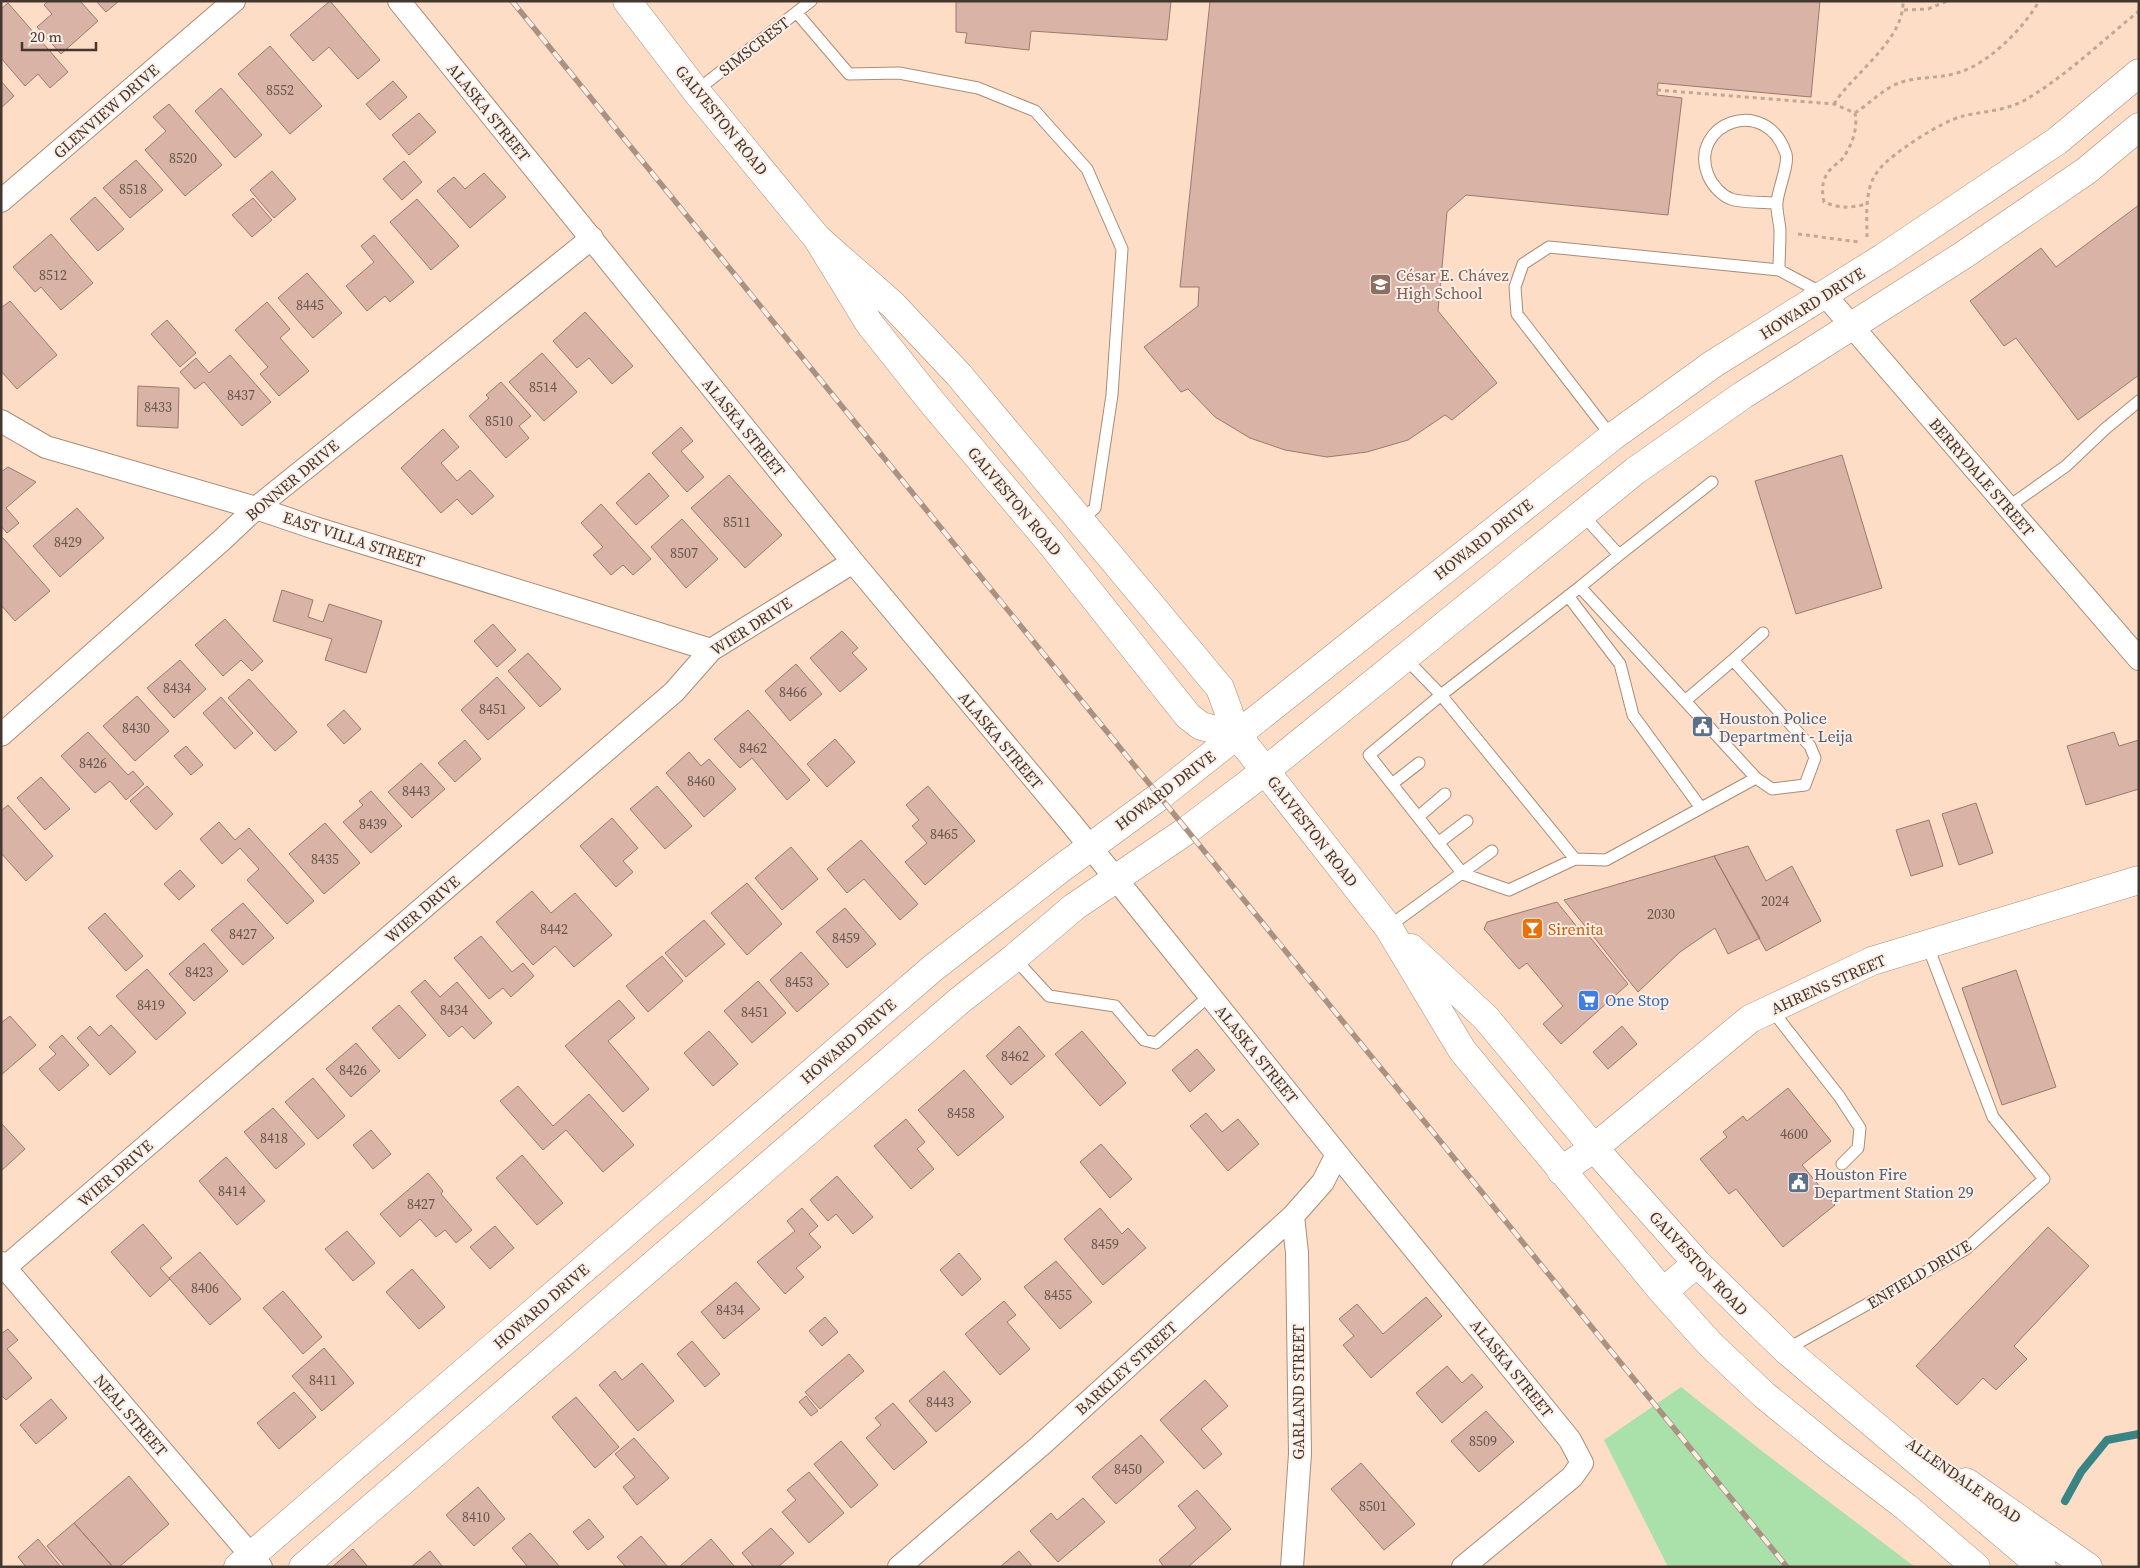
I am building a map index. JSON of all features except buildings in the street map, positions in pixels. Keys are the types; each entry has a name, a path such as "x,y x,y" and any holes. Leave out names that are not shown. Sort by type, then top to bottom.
{"main road":[{"name":"GALVESTON ROAD","path":"627,1 696,91 818,238 892,305 959,375 1220,688 1237,734 1388,926 1462,1050 1663,1292 1710,1344 1764,1394 1833,1452 1906,1507 1976,1567"},
{"name":"HOWARD DRIVE","path":"250,1563 572,1280 933,968 1090,847 1160,796 1612,437 1713,364 1825,295 2057,141 2139,73"},
{"path":"303,1567 952,1008 1074,907 1186,831 1266,771 1635,471 1851,325 1962,256 2086,171 2139,127"},
{"path":"2057,141 2086,171"},
{"name":"GALVESTON ROAD","path":"818,238 869,323 1053,546 1188,716 1202,726 1237,734"},
{"path":"962,438 992,414"},
{"path":"1556,482 1582,514"},
{"name":"AHRENS STREET","path":"1561,1171 1594,1148 1750,1019 1872,961 2139,880"},
{"name":"GALVESTON ROAD","path":"1388,926 1486,1018 1594,1148 1697,1263 1786,1350 2042,1567"},
{"path":"1663,1292 1697,1263"},
{"path":"572,1280 599,1311"},
{"name":"ALLENDALE ROAD","path":"1839,1394 2088,1567"}],"street":[{"name":"GLENVIEW DRIVE","path":"1,201 234,1"},
{"name":"ALASKA STREET","path":"399,1 853,562 1090,847 1570,1440 1582,1463 1566,1482 1463,1567"},
{"name":"BONNER DRIVE","path":"1,735 256,508 592,238"},
{"name":"BERRYDALE STREET","path":"1825,295 2138,656"},
{"name":"EAST VILLA STREET","path":"1,421 46,447 256,508 315,528 711,650"},
{"name":"WIER DRIVE","path":"2,1267 674,692 711,650 853,562"},
{"name":"BARKLEY STREET","path":"899,1567 1040,1446 1293,1216 1323,1182 1337,1154"},
{"name":"GARLAND STREET","path":"1292,1567 1300,1454 1297,1253 1293,1216"},
{"name":"NEAL STREET","path":"2,1267 250,1563"}],"lane":[{"name":"SIMSCREST","path":"696,91 811,1"},
{"path":"797,13 849,74 899,73 986,92 1035,111 1087,169 1122,249 1112,396 1094,508 1081,520"},
{"path":"1777,204 1731,199 1712,186 1704,164 1708,142 1719,128 1736,120 1761,122 1779,136 1787,156 1777,204 1780,232 1779,270"},
{"path":"1612,437 1517,314 1515,287 1522,264 1549,247 1779,270 1825,295"},
{"path":"2008,507 2066,466 2104,429 2139,401"},
{"path":"1712,482 1441,695 1370,755 1463,874 1508,890 1575,859 1606,860 1756,778"},
{"path":"1582,514 1619,555"},
{"path":"1580,587 1756,778 1772,789 1805,785 1815,758 1810,746 1734,660"},
{"path":"1568,596 1620,664 1633,715 1701,808"},
{"path":"1685,700 1764,633"},
{"path":"1405,658 1441,695 1462,728 1487,759 1535,817 1575,859"},
{"path":"1392,784 1419,763"},
{"path":"1418,817 1445,794"},
{"path":"1438,843 1467,821"},
{"path":"1388,926 1463,874 1492,851"},
{"name":"ENFIELD DRIVE","path":"1786,1350 1966,1249 2044,1179 1993,1117 1927,944"},
{"path":"1014,958 1049,996 1115,1006 1144,1040 1156,1043 1210,995"},
{"path":"1771,1009 1838,1096 1860,1128 1858,1148 1842,1164"}],"path":[{"path":"1834,104 1840,93 1872,61 1894,32 1904,10 1904,1"},
{"path":"1904,10 1928,8 1947,1"},
{"path":"1855,113 1886,90 1899,83 1960,72 1978,63 2016,31 2031,15 2038,1"},
{"path":"1780,232 1866,243 1867,204 1871,186 1878,171 1896,155 1946,121 1964,115 1993,112 2023,101 2050,84 2139,11"}],"green space":[{"path":"1681,1387 1915,1567 1668,1567 1604,1440"}],"waterway":[{"path":"2065,1501 2081,1472 2107,1440 2139,1434"}],"railway":[{"path":"512,1 1787,1567"}],"place":[{"name":"César E. Chávez High School","path":"1380,284"},
{"name":"Houston Police Department - Leija","path":"1703,727"},
{"name":"Sirenita","path":"1532,929"},
{"name":"One Stop","path":"1589,1000"},
{"name":"Houston Fire Department Station 29","path":"1798,1183"}]}
